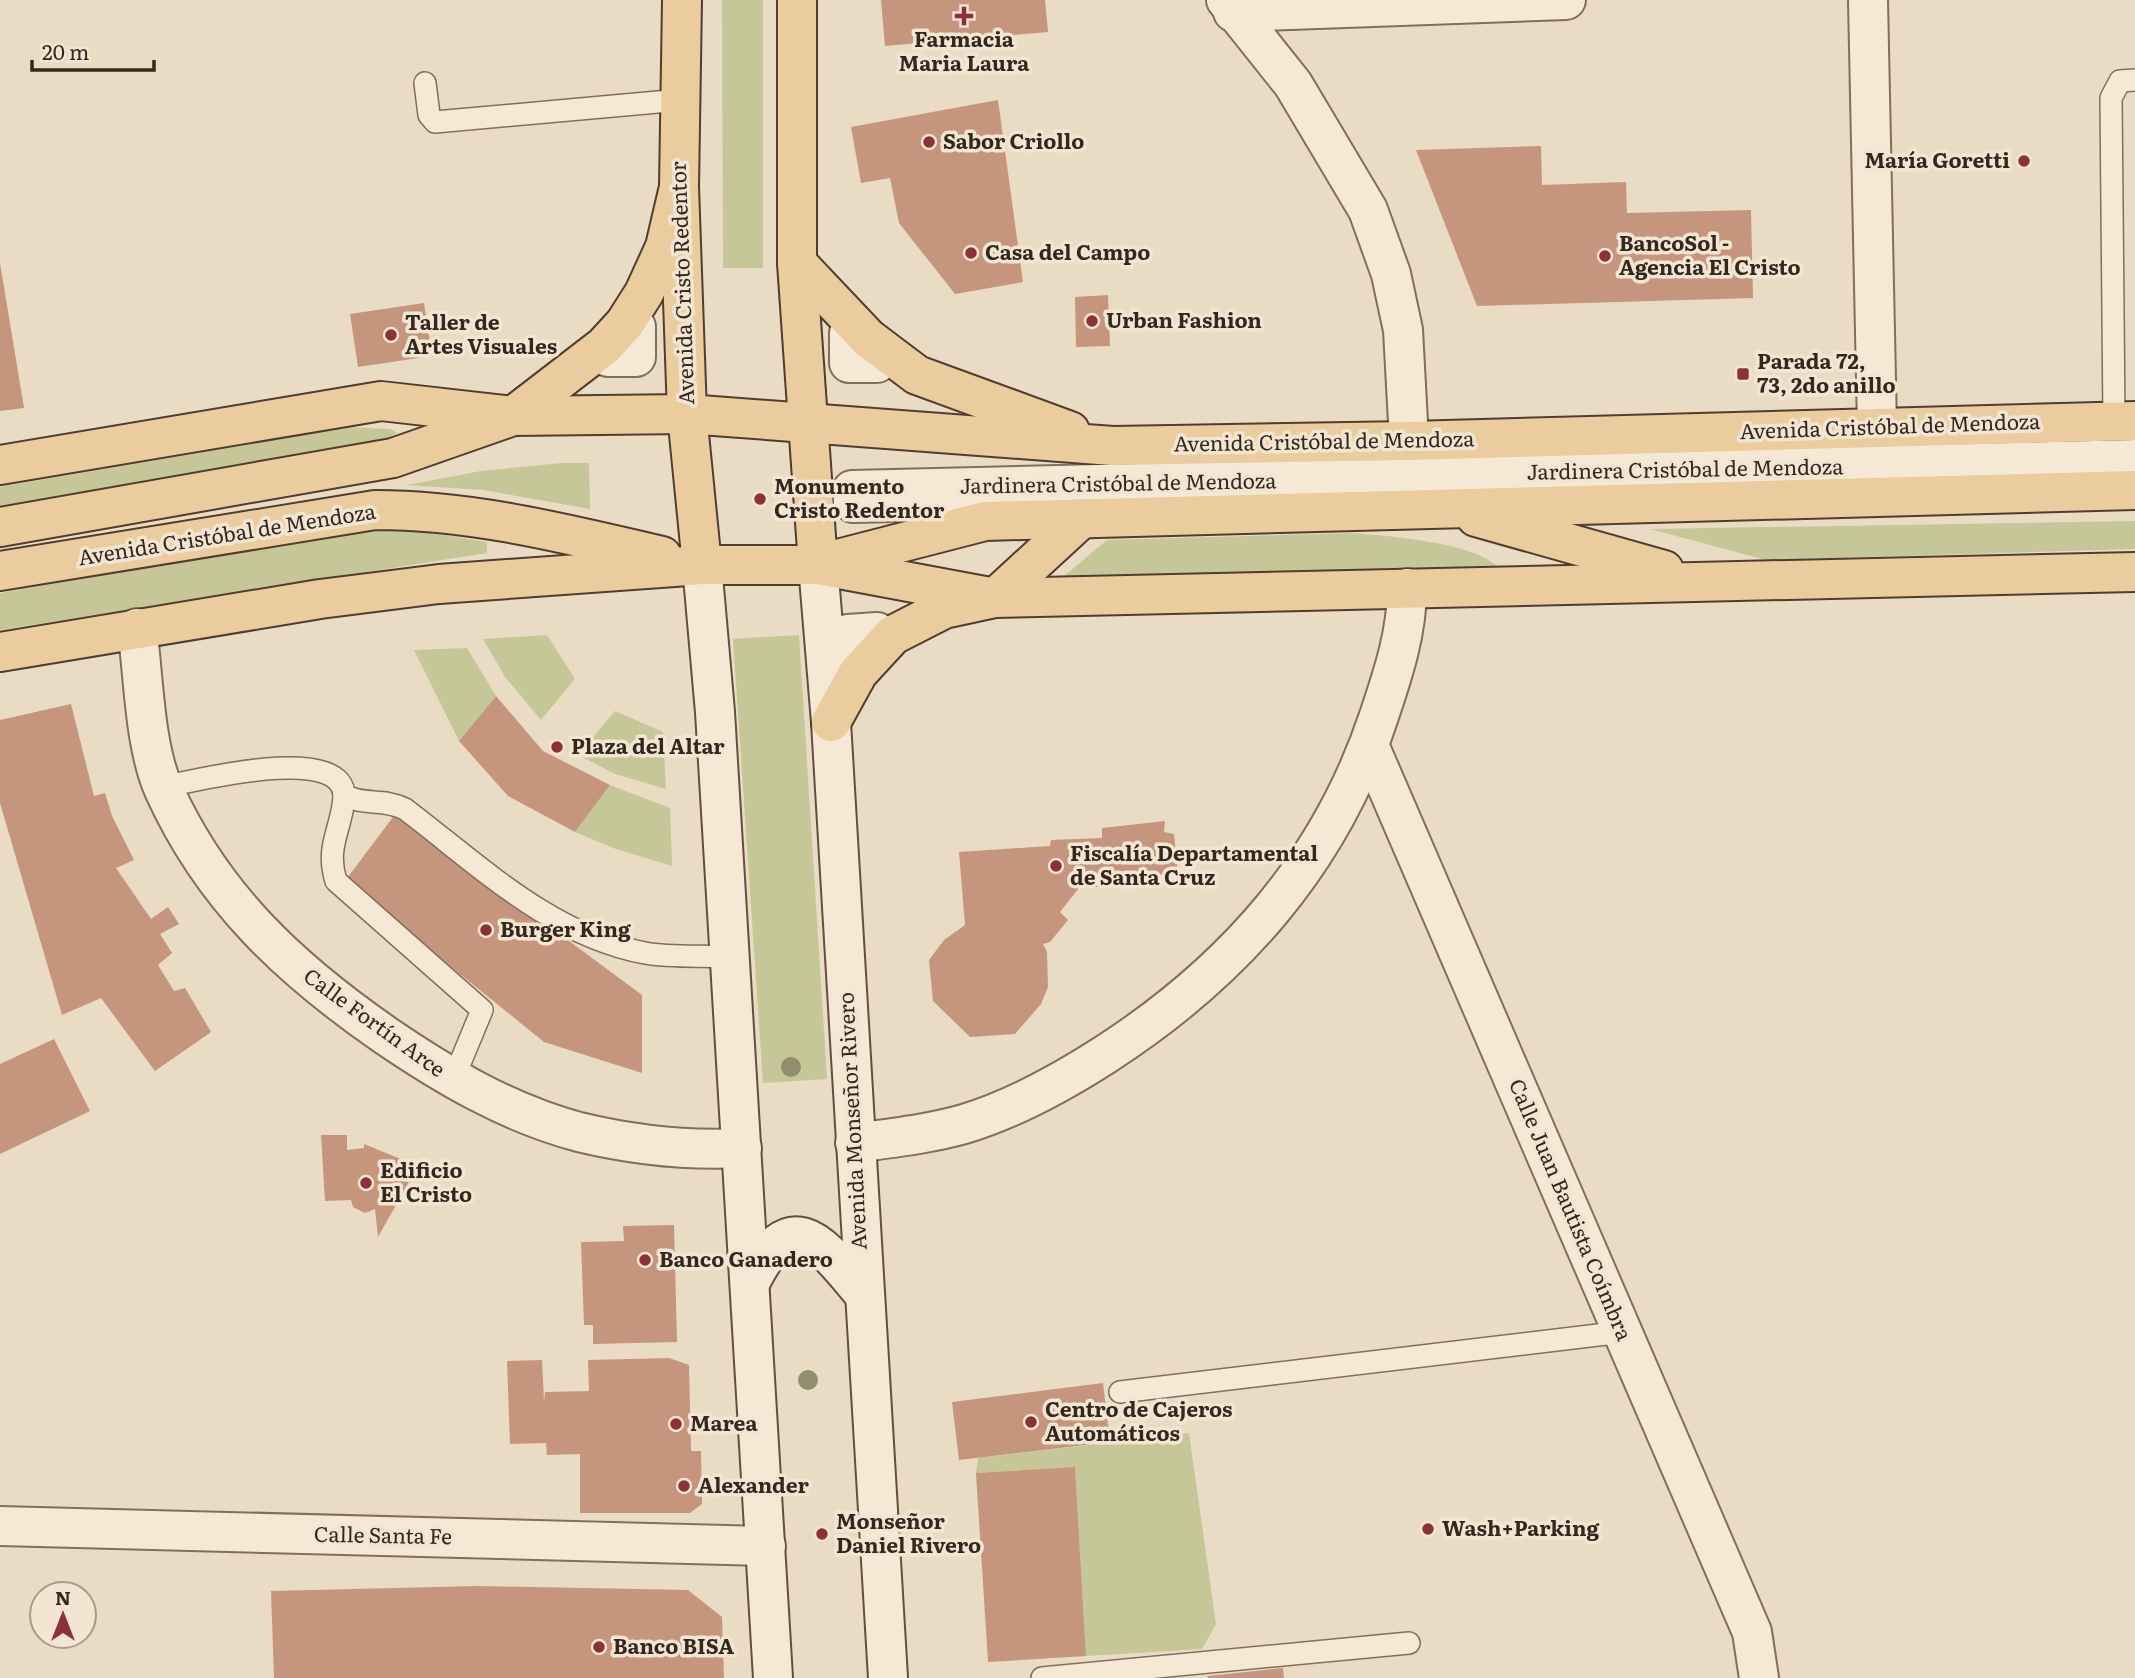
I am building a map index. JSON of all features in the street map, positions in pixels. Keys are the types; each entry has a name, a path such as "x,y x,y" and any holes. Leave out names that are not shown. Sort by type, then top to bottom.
{"main road":[{"name":"Avenida Cristo Redentor","path":"682,0 679,187 687,414 702,565"},
{"path":"797,0 797,263 818,565"},
{"path":"513,416 604,346 625,323 644,293 665,247 679,187"},
{"path":"797,263 868,338 917,375 1113,446"},
{"name":"Avenida Cristóbal de Mendoza","path":"0,465 381,401 513,416 687,414 1113,446 1409,441 2124,421"},
{"name":"Avenida Cristóbal de Mendoza","path":"0,527 393,458 513,416"},
{"name":"Avenida Cristóbal de Mendoza","path":"818,565 985,521 2135,490"},
{"path":"1441,507 1700,581"},
{"name":"Avenida Cristóbal de Mendoza","path":"0,571 375,510 423,510 517,522 702,565"},
{"path":"831,722 858,673 893,635 944,609 995,598 1082,518"},
{"name":"Avenida Cristóbal de Mendoza","path":"0,652 137,628 439,583 702,565 818,565 995,598 2135,572"}],"street":[{"path":"1230,6 1566,0"},
{"path":"1868,0 1877,427"},
{"path":"1230,6 1293,84 1368,210 1391,274 1404,330 1409,441"},
{"name":"Jardinera Cristóbal de Mendoza","path":"2135,459 852,490 853,503 862,503 2135,473"},
{"path":"702,565 730,957 773,1678"},
{"name":"Avenida Monseñor Rivero","path":"818,565 831,722 888,1678"},
{"path":"855,1143 963,1124 1022,1102 1082,1069 1145,1029 1216,972 1270,913 1312,857 1348,796 1369,745 1407,618 1407,588"},
{"name":"Calle Fortín Arce","path":"137,628 153,753 163,787 213,876 255,927 323,992 453,1080 513,1109 578,1131 692,1150 742,1148"},
{"name":"Calle Juan Bautista Coímbra","path":"1369,745 1752,1632 1759,1678"},
{"path":"750,1283 772,1245 798,1236 811,1239 823,1247 863,1293"},
{"name":"Calle Santa Fe","path":"0,1526 766,1546"}],"lane":[{"path":"2124,421 2110,98 2120,81 2135,80"},
{"path":"425,83 429,115 435,122 680,100"},
{"path":"163,787 232,774 300,767 325,770 336,777 344,795 356,802 382,801 405,809 543,914 590,936 647,953 730,957"},
{"path":"344,795 331,853 336,881 482,1010 453,1080"},
{"path":"1120,1392 1623,1332"},
{"path":"1042,1678 1409,1643"}],"green space":[{"path":"722,0 763,0 763,268 723,268"},
{"path":"349,427 390,429 397,433 381,442 0,507 0,487"},
{"path":"589,463 590,509 483,490 407,485 481,471"},
{"path":"2135,521 2135,549 1766,560 1650,529"},
{"path":"396,527 487,542 487,553 0,630 0,593 287,543"},
{"path":"1352,533 1407,538 1449,546 1485,558 1497,566 1063,577 1107,540"},
{"path":"547,635 575,679 541,720 505,677 483,639"},
{"path":"799,635 827,1079 763,1083 733,639"},
{"path":"467,648 496,696 459,741 414,650"},
{"path":"615,711 663,732 666,789 615,774 578,755"},
{"path":"610,785 670,808 672,866 613,848 575,832"},
{"path":"1189,1433 1216,1624 1202,1649 1086,1656 1075,1467 976,1473 978,1458"}],"building":[{"name":"Farmacia Maria Laura","path":"881,0 1045,0 1048,32 885,46"},
{"path":"998,100 1023,282 955,294 899,223 890,178 861,183 851,127"},
{"name":"BancoSol - Agencia El Cristo","path":"1541,146 1542,185 1626,182 1627,213 1751,210 1753,298 1477,306 1416,150"},
{"path":"0,263 24,408 0,411"},
{"name":"Urban Fashion","path":"1108,295 1110,346 1076,347 1075,297"},
{"name":"Taller de Artes Visuales","path":"424,303 432,356 358,367 350,314"},
{"path":"496,696 543,751 610,785 575,832 508,796 459,741"},
{"path":"71,704 94,796 105,793 112,816 134,860 116,868 151,919 168,907 179,924 160,934 172,953 158,965 174,991 185,988 211,1032 155,1071 101,998 62,1015 0,803 0,720"},
{"path":"396,813 642,995 642,1073 544,1042 345,881"},
{"path":"1165,821 1164,832 1174,834 1178,874 1114,879 1113,885 1088,888 1082,884 1060,912 1068,920 1050,942 1043,944 1047,952 1048,987 1041,1004 1015,1034 970,1037 933,1001 929,960 944,940 965,925 959,852 1050,846 1051,840 1102,838 1102,828"},
{"path":"54,1039 90,1111 0,1154 0,1064"},
{"name":"Edificio El Cristo","path":"321,1135 347,1135 347,1150 364,1148 364,1144 418,1166 378,1237 375,1209 365,1213 353,1207 351,1200 325,1201"},
{"path":"674,1225 677,1342 593,1344 593,1325 584,1325 581,1242 624,1241 623,1226"},
{"path":"669,1358 689,1365 691,1451 701,1451 702,1504 690,1513 580,1513 580,1454 547,1455 546,1443 510,1444 507,1361 542,1360 544,1401 545,1392 589,1391 588,1360"},
{"name":"Centro de Cajeros Automáticos","path":"1103,1383 1110,1442 959,1460 952,1402"},
{"path":"1075,1467 1086,1656 988,1662 976,1473"},
{"path":"476,1586 688,1590 722,1617 724,1678 274,1678 271,1591"},
{"path":"1283,1668 1284,1678 1207,1676"}],"place":[{"name":"Farmacia Maria Laura","path":"964,16"},
{"name":"Sabor Criollo","path":"929,142"},
{"name":"María Goretti","path":"2024,161"},
{"name":"Casa del Campo","path":"971,253"},
{"name":"BancoSol - Agencia El Cristo","path":"1605,256"},
{"name":"Urban Fashion","path":"1092,321"},
{"name":"Taller de Artes Visuales","path":"391,335"},
{"name":"Parada 72, 73, 2do anillo","path":"1743,374"},
{"name":"Monumento Cristo Redentor","path":"760,499"},
{"name":"Plaza del Altar","path":"557,747"},
{"name":"Fiscalía Departamental de Santa Cruz","path":"1056,866"},
{"name":"Burger King","path":"486,930"},
{"name":"Edificio El Cristo","path":"366,1183"},
{"name":"Banco Ganadero","path":"645,1260"},
{"name":"Centro de Cajeros Automáticos","path":"1031,1422"},
{"name":"Marea","path":"676,1424"},
{"name":"Alexander","path":"684,1486"},
{"name":"Wash+Parking","path":"1428,1529"},
{"name":"Monseñor Daniel Rivero","path":"822,1534"},
{"name":"Banco BISA","path":"599,1647"}]}
